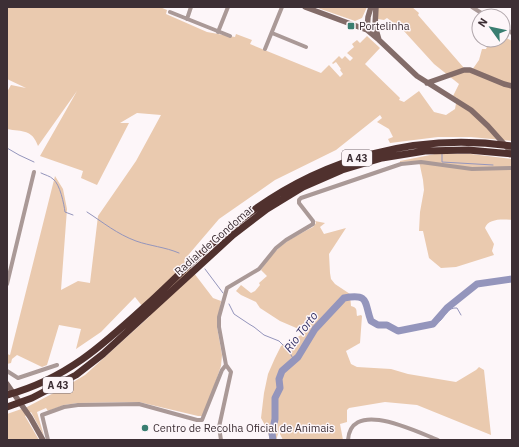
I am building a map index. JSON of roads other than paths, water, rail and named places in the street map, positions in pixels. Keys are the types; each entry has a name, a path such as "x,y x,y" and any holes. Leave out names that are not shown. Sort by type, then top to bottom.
{"highway":[{"name":"Radial de Gondomar","path":"7,407 32,398 76,375 103,354 130,325 262,204 298,181 338,163 373,153 423,144 468,142 512,146"},
{"name":"Radial de Gondomar","path":"230,232 303,187 342,170 382,158 425,151 468,150 512,154"},
{"name":"Radial de Gondomar","path":"7,396 52,379 99,348 130,325"}],"street":[{"path":"187,19 191,7"},
{"path":"218,32 228,7"},
{"path":"265,49 282,7"},
{"path":"306,7 367,30 417,76 471,110 488,126 512,154"},
{"path":"367,30 368,17 371,7"},
{"path":"376,7 375,20 379,40"},
{"path":"170,12 230,36"},
{"path":"355,25 368,17"},
{"path":"367,30 375,20"},
{"path":"272,33 306,47"},
{"path":"427,83 464,70 470,70 512,86"},
{"path":"221,440 220,422 231,372 226,365 218,327 219,317 227,288 259,269 276,248 286,240 313,224 313,221 299,203 301,198 401,164 421,162 472,169 512,168"},
{"path":"7,284 34,172"},
{"path":"7,371 18,378 57,365"},
{"path":"48,440 42,415 64,407 78,405 140,404 197,420 202,420 222,370 226,365"},
{"path":"7,384 30,417 42,440"},
{"path":"348,440 349,433 354,424 360,421 374,419 384,420 438,440"}],"waterway":[{"path":"7,148 34,162"},
{"path":"442,154 442,162 493,165"},
{"path":"41,173 50,177 58,185 65,212 73,215"},
{"path":"87,212 129,238 141,243 179,253"},
{"path":"205,269 223,293"},
{"name":"Rio Torto","path":"273,440 272,433 275,419 275,398 280,388 279,379 282,371 298,357 315,329 344,298 362,298 365,301 371,321 378,325 387,325 398,331 433,324 447,308 477,284 512,279"},
{"path":"229,304 234,314 264,335 279,341 288,350 294,360"},
{"name":"Rio Torto","path":"436,320 440,321 449,310 454,308 457,308 461,315"}],"place":[{"name":"Portelinha","path":"351,26"},
{"name":"Centro de Recolha Oficial de Animais","path":"145,428"}]}
